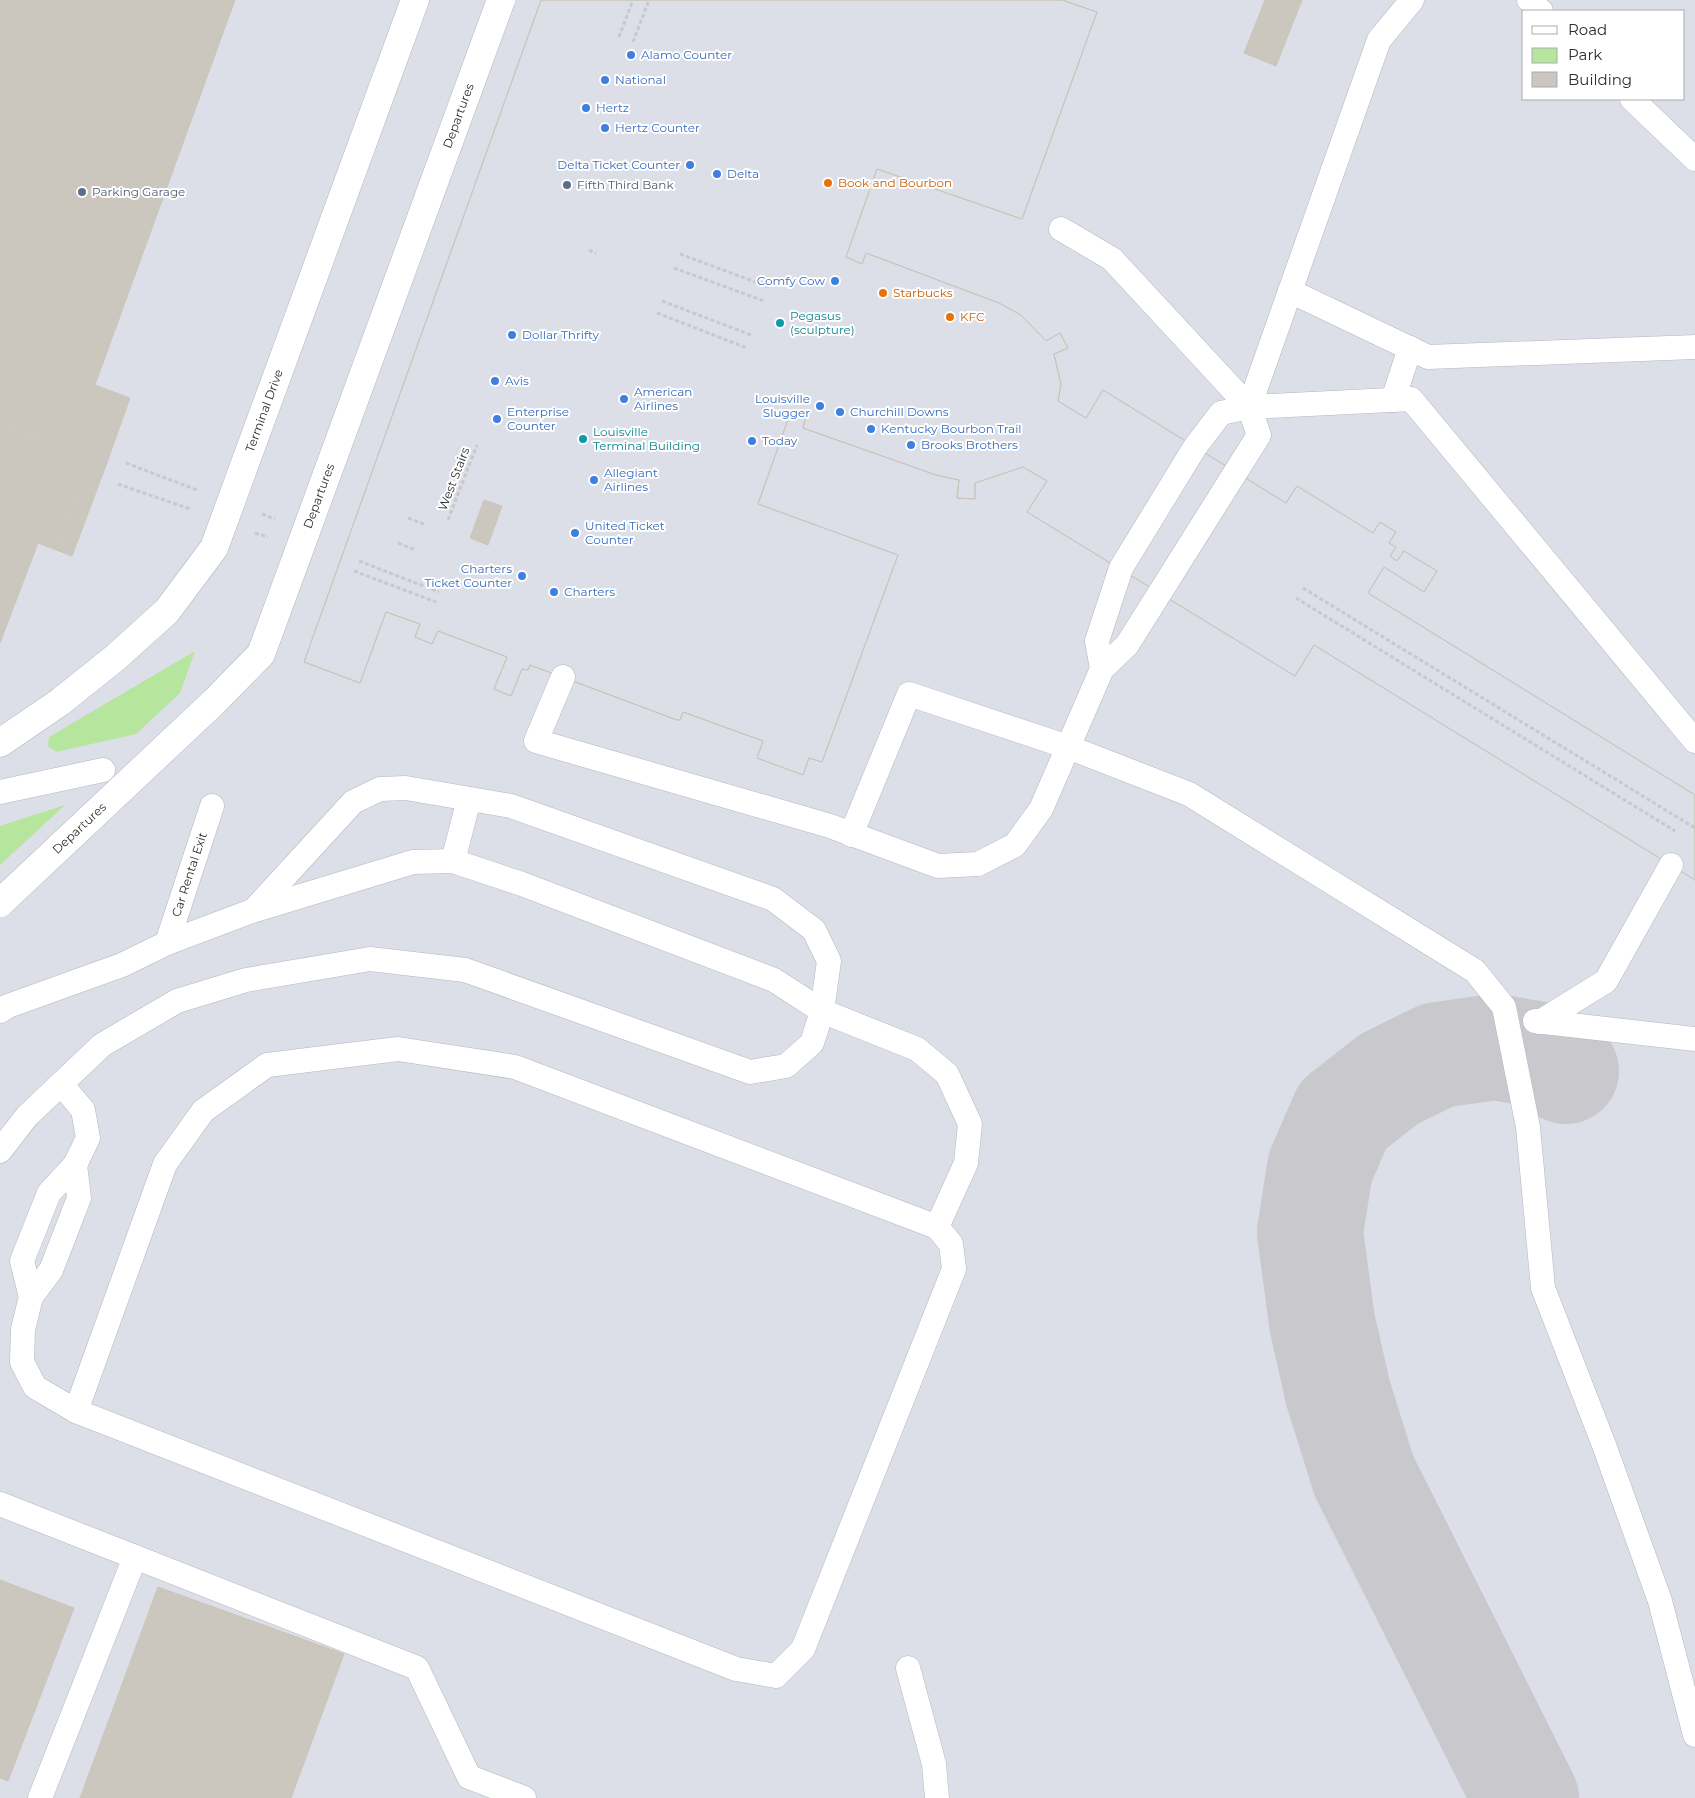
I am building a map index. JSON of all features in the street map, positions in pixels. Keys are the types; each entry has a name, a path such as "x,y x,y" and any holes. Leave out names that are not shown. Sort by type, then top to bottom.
{"main road":[{"name":"Terminal Drive","path":"0,743 60,702 167,611 214,548 415,0"},
{"name":"Departures","path":"0,903 214,702 261,654 501,0"}],"lane":[{"path":"1249,407 1379,40 1412,0"},
{"path":"1529,0 1540,10"},
{"path":"1633,100 1695,159"},
{"path":"563,677 536,741 830,826 938,866 978,864 1015,845 1041,809 1102,669 1127,645 1260,435 1249,407 1112,259 1061,229"},
{"path":"1290,291 1428,357 1695,347"},
{"path":"1393,400 1410,348"},
{"path":"1102,669 1097,641 1121,568 1195,447 1220,413 1249,407 1410,399 1695,741"},
{"path":"851,835 909,694 1068,747 1189,794 1475,970 1504,1007 1528,1127 1543,1288 1604,1445 1660,1601 1695,1735"},
{"path":"0,792 103,770"},
{"path":"0,1151 27,1116 102,1045 177,1001 246,980 370,959 465,970 750,1072 786,1066 812,1043 822,1011 830,962 814,930 773,899 511,806 406,788 380,788 353,802 252,912"},
{"path":"453,861 469,799"},
{"name":"Car Rental Exit","path":"167,943 212,806"},
{"path":"0,1011 8,1006 122,965 167,943 252,912 413,862 453,861 522,884 774,980 822,1011 918,1048 947,1074 970,1124 966,1163 936,1227"},
{"path":"1540,1022 1606,980 1671,865"},
{"path":"1506,1018 1695,1039"},
{"path":"61,1084 82,1110 88,1138 75,1164 48,1193 22,1261 31,1297 23,1329 22,1362 34,1387 76,1410 736,1669 776,1676 803,1649 954,1269 951,1244 936,1227 515,1067 398,1049 267,1065 203,1111 164,1164 76,1410"},
{"path":"0,1504 416,1668 469,1777 524,1798"},
{"path":"40,1798 135,1557"},
{"path":"908,1668 934,1764 937,1798"}],"path":[{"path":"619,37 633,0"},
{"path":"633,42 649,0"},
{"path":"589,250 596,253"},
{"path":"680,254 769,287"},
{"path":"674,268 764,301"},
{"path":"662,301 751,335"},
{"path":"657,313 747,348"},
{"path":"0,424 42,439"},
{"name":"West Stairs","path":"448,520 477,445"},
{"path":"72,496 83,500"},
{"path":"64,518 75,522"},
{"path":"408,518 426,525"},
{"path":"57,539 67,543"},
{"path":"398,543 416,550"},
{"path":"359,560 439,592"},
{"path":"354,571 436,602"},
{"path":"1303,588 1695,828"},
{"path":"1296,598 1678,833"}],"shaded area":[{"path":"0,0 1695,0 1695,1798 0,1798"}],"green space":[{"path":"195,651 180,693 136,734 56,752 48,746 49,737"},
{"path":"65,805 0,865 0,826"}],"building":[{"name":"Parking Garage","path":"0,0 235,0 95,385 130,398 105,468 72,556 38,543 0,643"},
{"name":"Louisville Terminal Building","path":"541,0 1062,0 1097,12 1022,219 877,169 846,257 862,264 866,253 999,303 1021,315 1046,341 1060,333 1068,348 1054,354 1061,384 1058,401 1086,418 1103,390 1286,503 1297,486 1373,533 1380,522 1396,532 1389,543 1396,547 1390,556 1397,561 1404,551 1437,571 1424,592 1384,567 1368,593 1695,795 1695,880 1314,645 1295,676 1027,512 1047,481 1023,467 975,483 975,499 957,498 959,480 936,475 803,428 806,416 791,411 758,504 898,555 822,762 809,758 803,775 757,758 763,741 683,712 680,720 677,720 530,665 528,670 522,669 511,696 494,689 507,657 438,631 432,644 415,637 420,624 386,612 360,683 304,662","holes":["484,500 502,506 488,545 470,538"]},
{"name":"Louisville Terminal Building","path":"541,0 1062,0 1097,12 1022,219 877,169 846,257 862,264 866,253 999,303 1021,315 1046,341 1060,333 1068,348 1054,354 1061,384 1058,401 1086,418 1103,390 1286,503 1297,486 1373,533 1380,522 1396,532 1389,543 1396,547 1390,556 1397,561 1404,551 1437,571 1424,592 1384,567 1368,593 1695,795 1695,880 1314,645 1295,676 1027,512 1047,481 1023,467 975,483 975,499 957,498 959,480 936,475 803,428 806,416 791,411 758,504 898,555 822,762 809,758 803,775 757,758 763,741 683,712 680,720 677,720 530,665 528,670 522,669 511,696 494,689 507,657 438,631 432,644 415,637 420,624 386,612 360,683 304,662"},
{"path":"1265,0 1302,0 1276,66 1244,53"},
{"path":"0,1580 74,1608 8,1781 0,1778"},
{"path":"158,1587 344,1654 291,1798 80,1798"}],"taxiway":[{"path":"1526,1798 1364,1476 1338,1393 1322,1322 1310,1232 1320,1168 1343,1115 1389,1079 1438,1055 1496,1047 1535,1054 1566,1071"}],"place":[{"name":"Alamo Counter","path":"631,55"},
{"name":"National","path":"605,80"},
{"name":"Hertz","path":"586,108"},
{"name":"Hertz Counter","path":"605,128"},
{"name":"Delta Ticket Counter","path":"690,165"},
{"name":"Delta","path":"717,174"},
{"name":"Book and Bourbon","path":"828,183"},
{"name":"Fifth Third Bank","path":"567,185"},
{"name":"Parking Garage","path":"82,192"},
{"name":"Comfy Cow","path":"835,281"},
{"name":"Starbucks","path":"883,293"},
{"name":"KFC","path":"950,317"},
{"name":"Pegasus (sculpture)","path":"780,323"},
{"name":"Dollar Thrifty","path":"512,335"},
{"name":"Avis","path":"495,381"},
{"name":"American Airlines","path":"624,399"},
{"name":"Louisville Slugger","path":"820,406"},
{"name":"Churchill Downs","path":"840,412"},
{"name":"Enterprise Counter","path":"497,419"},
{"name":"Kentucky Bourbon Trail","path":"871,429"},
{"name":"Louisville Terminal Building","path":"583,439"},
{"name":"Today","path":"752,441"},
{"name":"Brooks Brothers","path":"911,445"},
{"name":"Allegiant Airlines","path":"594,480"},
{"name":"United Ticket Counter","path":"575,533"},
{"name":"Charters Ticket Counter","path":"522,576"},
{"name":"Charters","path":"554,592"}]}
